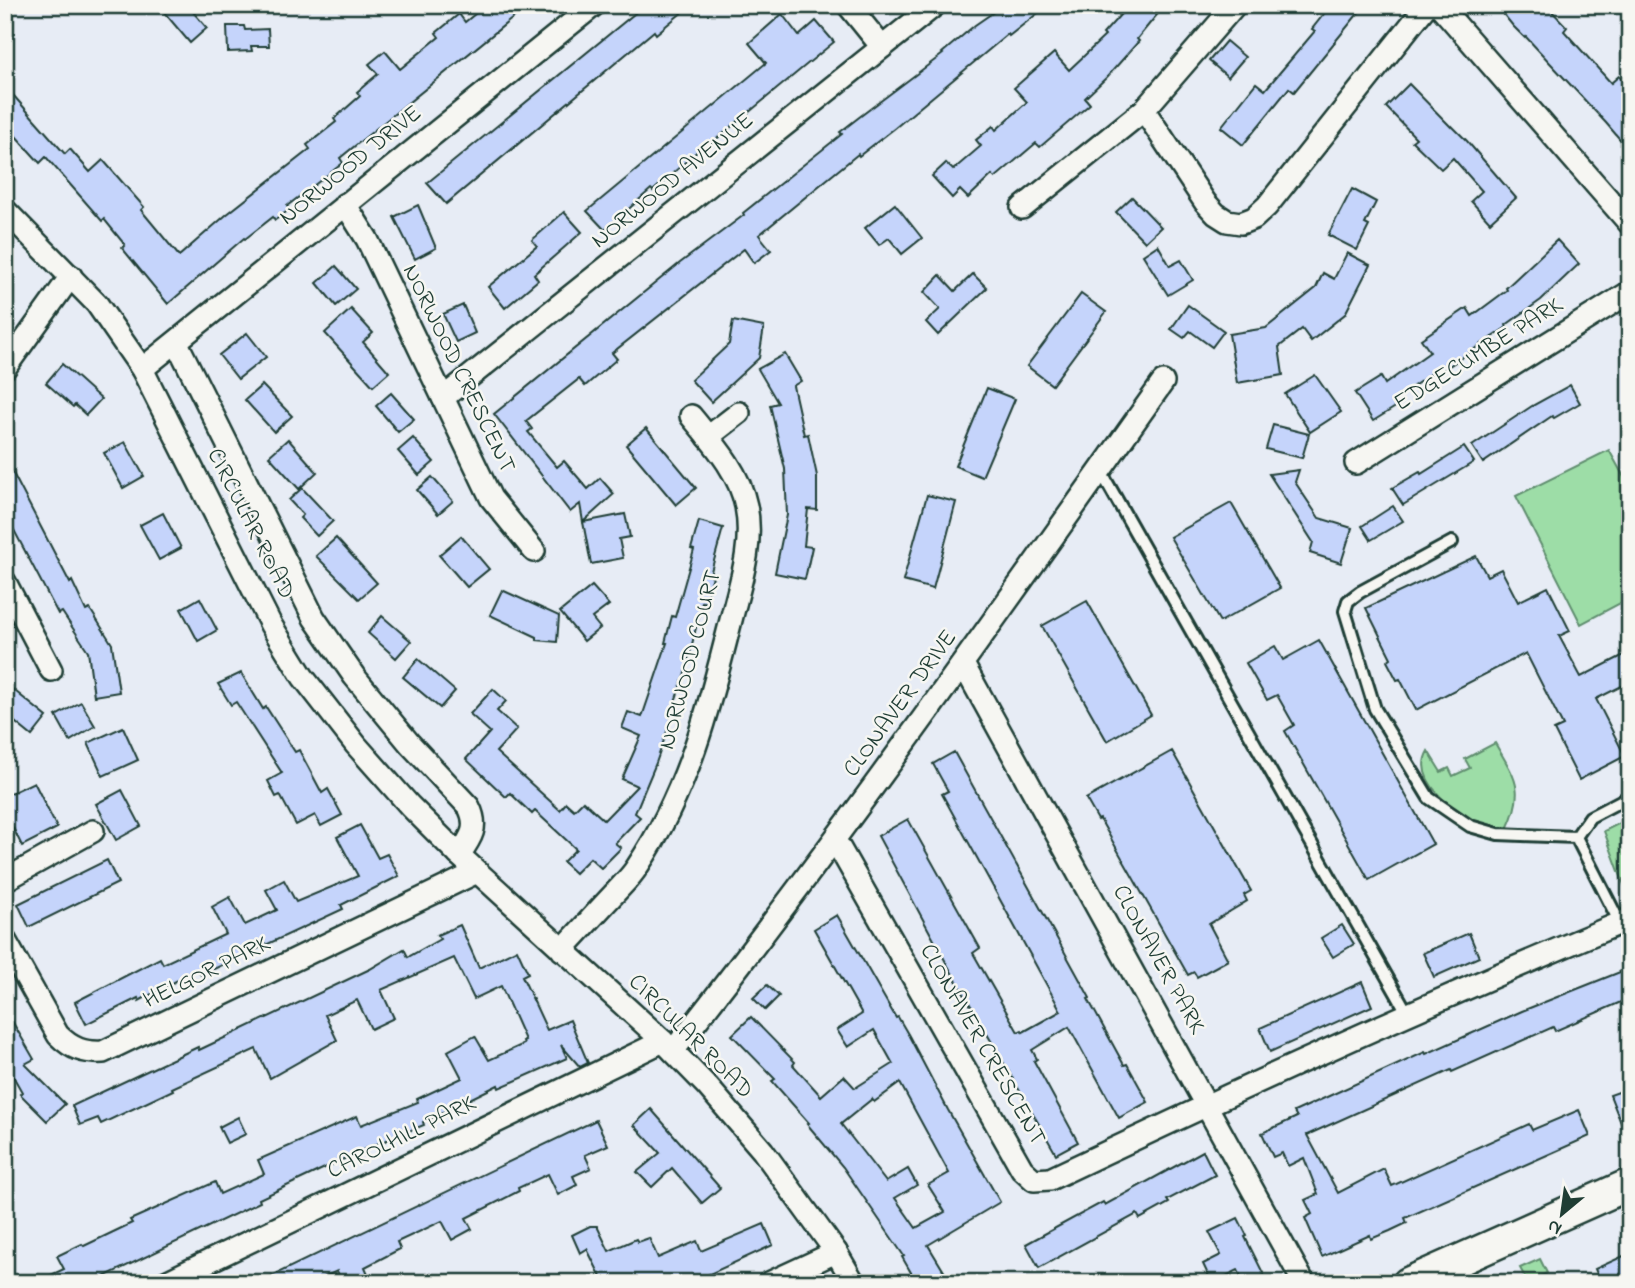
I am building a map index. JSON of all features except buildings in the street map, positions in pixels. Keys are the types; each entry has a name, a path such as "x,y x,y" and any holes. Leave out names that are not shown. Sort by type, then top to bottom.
{"main road":[{"path":"1408,1283 1630,1184"}],"street":[{"name":"NORWOOD DRIVE","path":"142,369 594,5"},
{"path":"848,5 882,47"},
{"name":"NORWOOD AVENUE","path":"443,398 935,5"},
{"path":"1022,208 1144,110 1235,5"},
{"path":"1144,110 1210,209 1227,221 1248,221 1267,206 1427,5"},
{"path":"1439,5 1630,224"},
{"name":"NORWOOD CRESCENT","path":"345,204 367,239 491,498 534,551"},
{"name":"CIRCULAR ROAD","path":"5,210 71,276 105,315 142,369 271,625 303,677 374,765 459,855 668,1046 707,1086 763,1152 836,1252 853,1283"},
{"path":"5,368 71,276"},
{"name":"EDGECUMBE PARK","path":"1356,463 1630,292"},
{"name":"CIRCULAR ROAD","path":"177,343 314,618 354,676 410,744 469,807 475,818 473,829 459,855"},
{"name":"CLONAVER DRIVE","path":"668,1046 835,841 1163,382"},
{"path":"708,438 739,413"},
{"name":"NORWOOD COURT","path":"562,950 636,870 659,832 685,778 706,721 746,560 749,530 746,505 738,481 727,462 691,416"},
{"path":"5,582 51,670"},
{"name":"CLONAVER PARK","path":"963,664 1208,1104 1304,1283"},
{"path":"5,880 93,831"},
{"name":"CLONAVER CRESCENT","path":"835,841 1022,1169 1034,1180 1050,1179 1208,1104"},
{"name":"HELGOR PARK","path":"5,940 58,1035 71,1047 88,1053 103,1052 477,872"},
{"path":"1208,1104 1508,970 1625,921"},
{"name":"CAROLHILL PARK","path":"164,1283 668,1046"},
{"path":"769,1283 836,1252"}],"lane":[{"path":"1100,470 1408,1014"},
{"path":"1452,542 1348,601 1345,611 1375,709 1429,798 1450,814 1470,826 1498,834 1576,837"},
{"path":"1576,837 1590,817 1630,796"},
{"path":"1576,837 1625,921"}],"green space":[{"path":"1609,450 1630,488 1630,598 1581,624 1516,496"},
{"path":"1495,743 1516,784 1516,804 1507,829 1493,828 1469,819 1438,794 1425,773 1424,762 1428,751 1441,772 1449,768 1453,776 1470,768 1465,759"},
{"path":"1630,818 1630,898 1629,898 1604,831"},
{"path":"1540,1259 1547,1273 1528,1283 1520,1268"}]}
